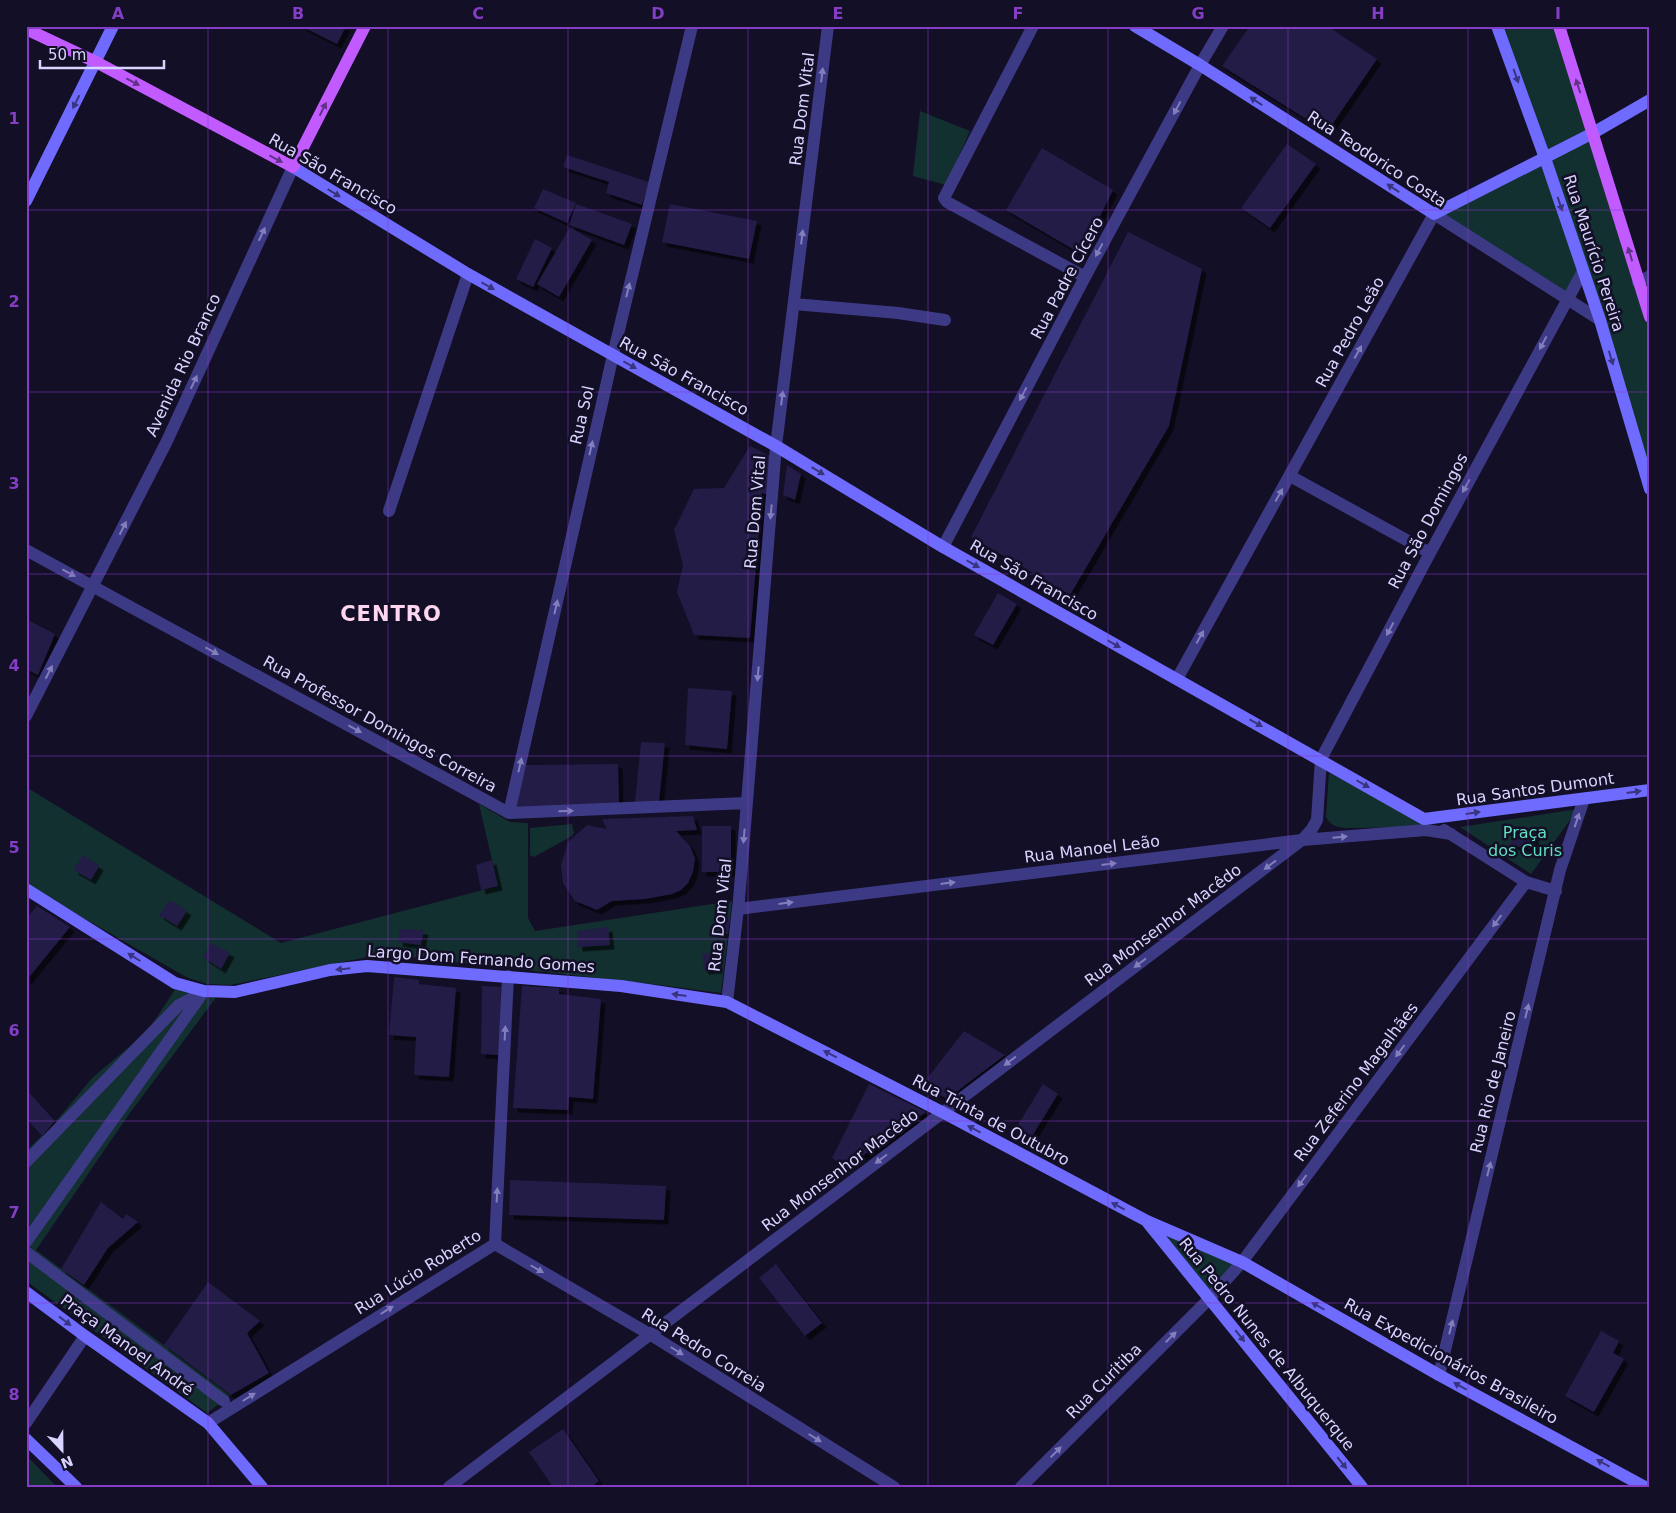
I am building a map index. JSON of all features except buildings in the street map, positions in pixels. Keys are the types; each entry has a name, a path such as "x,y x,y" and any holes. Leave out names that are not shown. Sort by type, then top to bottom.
{"main road":[{"name":"Avenida Rio Branco","path":"292,168 365,26"},
{"name":"Rua Maurício Pereira","path":"1559,26 1650,317"},
{"name":"Rua São Francisco","path":"26,29 96,62 292,168"}],"street":[{"path":"26,201 96,62 112,26"},
{"name":"Rua Sol","path":"509,813 613,355 692,26"},
{"name":"Rua Dom Vital","path":"727,1002 738,909 776,446 828,26"},
{"path":"1033,26 944,198 947,202 1085,277"},
{"name":"Rua Teodorico Costa","path":"1135,26 1200,65 1600,320"},
{"name":"Rua Padre Cícero","path":"943,547 1085,277 1223,26"},
{"name":"Rua Maurício Pereira","path":"1498,28 1545,158 1600,320 1650,489"},
{"path":"1434,214 1593,133 1650,100"},
{"name":"Rua São Francisco","path":"292,168 468,274 776,446 943,547 1424,819"},
{"name":"Avenida Rio Branco","path":"26,716 167,441 292,168"},
{"name":"Rua Pedro Leão","path":"1177,679 1434,214"},
{"name":"Rua São Domingos","path":"1321,760 1430,553 1583,271"},
{"path":"389,511 468,274"},
{"path":"1638,282 1650,276"},
{"path":"794,304 898,313 945,320"},
{"path":"1290,476 1430,553"},
{"name":"Rua Professor Domingos Correira","path":"26,550 509,813"},
{"name":"Rua Monsenhor Macêdo","path":"449,1487 1302,840 1317,820 1321,760"},
{"name":"Rua Santos Dumont","path":"1424,819 1650,790"},
{"name":"Rua Rio de Janeiro","path":"1439,1374 1560,870 1584,798"},
{"path":"509,813 747,803"},
{"path":"1424,819 1526,882 1556,891"},
{"name":"Rua Manoel Leão","path":"738,909 1302,840 1426,830 1451,834"},
{"name":"Rua Zeferino Magalhães","path":"1210,1298 1242,1262 1526,882"},
{"name":"Largo Dom Fernando Gomes","path":"26,889 175,983 204,991 235,992 330,970 367,966 621,986 727,1002"},
{"name":"Rua Lúcio Roberto","path":"208,1423 495,1244 508,976"},
{"path":"26,1162 179,1005 204,991"},
{"path":"26,1242 204,991"},
{"name":"Rua Trinta de Outubro","path":"727,1002 942,1112 1147,1221 1242,1262"},
{"name":"Rua Pedro Nunes de Albuquerque","path":"1147,1221 1362,1487"},
{"name":"Rua Pedro Correia","path":"495,1244 651,1335 894,1487"},
{"path":"26,1252 224,1400"},
{"name":"Rua Expedicionários Brasileiro","path":"1242,1262 1439,1374 1645,1487"},
{"name":"Praça Manoel André","path":"26,1292 208,1423 262,1487"},
{"name":"Rua Curitiba","path":"1021,1487 1210,1298"},
{"path":"26,1423 85,1336"},
{"path":"26,1439 76,1487"}],"green space":[{"path":"1497,26 1559,26 1650,317 1650,489 1583,272 1567,300 1434,214 1545,158"},
{"path":"920,111 970,131 946,185 913,176"},
{"path":"1329,773 1434,827 1345,828 1334,825 1326,817"},
{"path":"26,787 281,943 498,886 479,804 510,822 528,823 528,918 535,931 732,901 721,993 382,954 231,985 207,984 186,977 26,885"},
{"name":"Praça dos Curis","path":"1578,809 1531,874 1460,827"},
{"path":"572,824 574,833 572,836 534,857 530,855 530,828"},
{"path":"175,983 220,992 127,1117 36,1250 231,1395 207,1413 26,1281 26,1151 51,1127 93,1077 147,1032 174,991"},
{"path":"1147,1221 1242,1262 1210,1298"},
{"path":"26,1455 57,1487 26,1487"}],"district":[{"name":"CENTRO","path":"391,614"}]}
